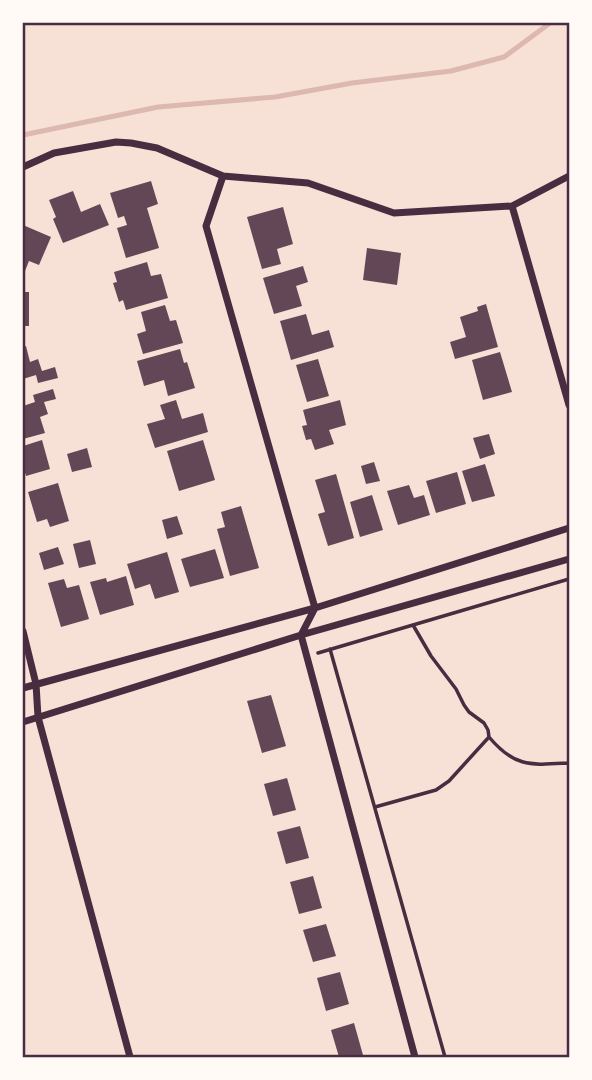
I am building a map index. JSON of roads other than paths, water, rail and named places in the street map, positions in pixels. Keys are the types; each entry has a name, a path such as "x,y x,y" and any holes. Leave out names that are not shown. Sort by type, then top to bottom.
{"street":[{"path":"23,167 54,153 116,142 157,148 223,176 308,183 394,213 512,206 569,176"},
{"path":"223,176 206,226 315,608 300,635 415,1057"},
{"path":"512,206 569,405"},
{"path":"23,688 315,608 569,528"},
{"path":"23,722 300,635 569,559"},
{"path":"23,631 36,684 38,717 130,1057"}],"waterway":[{"path":"23,135 158,107 275,97 352,83 451,71 504,57 550,23"}]}
